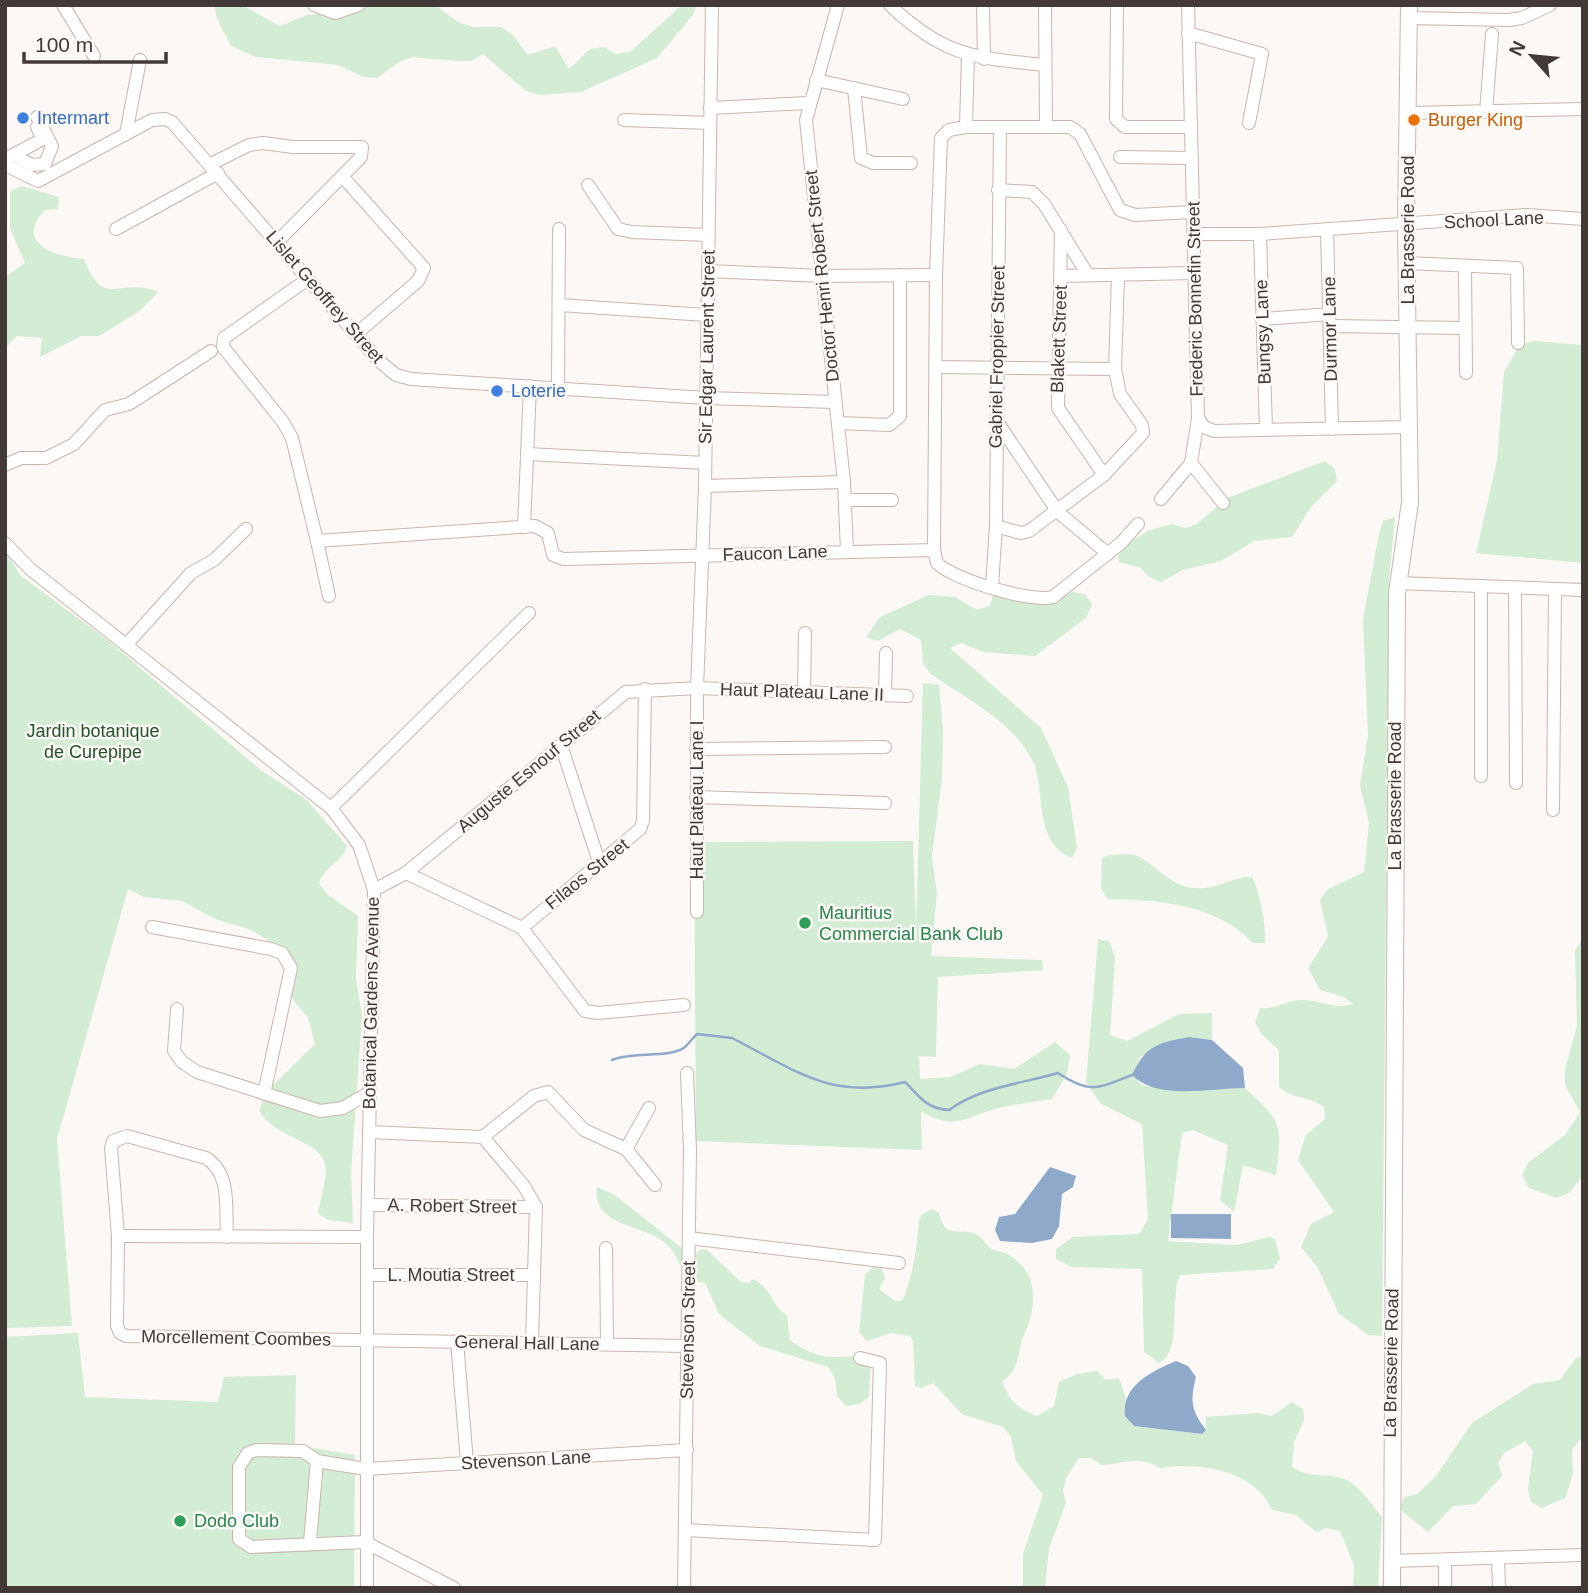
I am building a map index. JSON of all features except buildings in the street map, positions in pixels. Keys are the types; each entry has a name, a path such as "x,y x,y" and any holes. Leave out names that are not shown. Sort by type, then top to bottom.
{"main road":[{"name":"La Brasserie Road","path":"1392,1588 1397,583 1410,502 1406,226 1410,113 1409,12"}],"street":[{"path":"64,5 94,56"},
{"path":"318,7 335,13 359,5"},
{"name":"Sir Edgar Laurent Street","path":"697,688 705,486 712,5"},
{"name":"Doctor Henri Robert Street","path":"838,5 808,103 807,137 844,482 848,551"},
{"path":"890,5 929,39 968,55 1045,65"},
{"path":"983,5 984,59"},
{"path":"1045,5 1046,125"},
{"path":"1117,5 1116,119 1125,127 1191,127"},
{"name":"Frederic Bonnefin Street","path":"1188,5 1198,418 1204,427 1214,431 1409,427"},
{"path":"1409,12 1509,20 1522,18 1550,5"},
{"path":"1188,33 1262,54 1249,122"},
{"path":"1486,112 1492,34"},
{"path":"966,127 968,55"},
{"path":"126,134 140,60"},
{"path":"816,80 903,99"},
{"path":"854,89 861,158 873,163 911,163"},
{"path":"710,108 808,103"},
{"path":"1410,113 1583,109"},
{"path":"35,118 52,146 46,164 32,165 8,160 43,139 35,118"},
{"name":"Lislet Geoffrey Street","path":"8,160 38,181 152,120 165,119 181,129 385,368 396,375 411,379 558,386 706,398 835,402"},
{"path":"624,120 710,123"},
{"path":"1138,524 1108,554 1053,597 1036,599 992,586 941,568 934,558 936,275 941,138 949,130 966,127 1046,125 1076,129 1120,210 1135,215 1192,212"},
{"name":"Gabriel Froppier Street","path":"992,586 996,526 1000,127"},
{"path":"116,229 249,145 362,147 361,158 277,242"},
{"path":"1120,157 1192,158"},
{"path":"343,177 424,268 418,281 356,334"},
{"path":"588,185 618,229 632,232 708,234"},
{"path":"998,190 1032,192 1061,230 1088,275"},
{"name":"School Lane","path":"1193,234 1261,234 1406,226 1527,215 1583,219"},
{"path":"558,386 560,305 556,263 559,229"},
{"name":"Durmor Lane","path":"1327,229 1332,429"},
{"name":"Blakett Street","path":"1061,230 1058,408 1104,475"},
{"name":"Bungsy Lane","path":"1261,234 1266,430"},
{"path":"1407,264 1517,268 1518,343"},
{"path":"1465,265 1466,373"},
{"path":"708,271 822,276 936,275"},
{"path":"1061,276 1194,273"},
{"path":"838,423 889,425 900,416 900,275"},
{"path":"996,526 1021,533 1029,531 1058,512 1104,475 1143,433 1142,425 1121,394 1115,369 1118,276"},
{"path":"308,279 224,338 223,343 227,353 284,422 292,438 329,596"},
{"path":"560,305 706,315"},
{"path":"1262,319 1464,328"},
{"path":"5,465 21,457 46,458 74,444 105,410 129,404 211,351"},
{"path":"936,367 1115,369"},
{"path":"317,541 524,527 530,386"},
{"path":"1161,499 1191,463 1198,418"},
{"path":"996,419 1058,512 1108,554"},
{"path":"527,454 705,463"},
{"path":"1191,463 1223,503"},
{"path":"705,486 844,482"},
{"path":"845,500 892,500"},
{"name":"Faucon Lane","path":"524,527 535,526 548,533 552,555 563,559 934,550"},
{"path":"127,644 191,573 214,560 246,529"},
{"name":"Botanical Gardens Avenue","path":"5,543 29,568 331,808 359,845 374,890 367,1237 367,1588"},
{"path":"1397,583 1583,590"},
{"path":"1481,586 1481,776"},
{"path":"1514,587 1517,783"},
{"path":"1553,810 1555,589"},
{"path":"331,808 529,612"},
{"path":"804,692 805,633"},
{"path":"885,695 886,653"},
{"name":"Auguste Esnouf Street","path":"374,890 406,873 626,692 697,688"},
{"name":"Haut Plateau Lane II","path":"697,688 907,696"},
{"name":"Haut Plateau Lane I","path":"697,688 697,912"},
{"name":"Filaos Street","path":"522,928 633,836 643,821 645,689"},
{"path":"561,745 599,862"},
{"path":"696,749 885,747"},
{"path":"696,797 885,803"},
{"path":"406,873 522,928 585,1011 598,1013 684,1004"},
{"path":"152,927 271,949 288,959 291,968 264,1094"},
{"path":"177,1009 174,1051 182,1062 197,1072 320,1111 332,1111 370,1092"},
{"name":"Stevenson Street","path":"684,1588 689,1238 687,1073"},
{"path":"369,1132 483,1137 534,1096 548,1092 584,1130 626,1149 655,1185"},
{"path":"626,1149 649,1108"},
{"name":"Morcellement Coombes","path":"227,1237 224,1178 218,1165 206,1158 127,1136 120,1137 111,1148 118,1236 117,1326 120,1333 126,1336 367,1340"},
{"path":"483,1137 524,1186 536,1207 532,1342"},
{"name":"A. Robert Street","path":"368,1205 536,1207"},
{"path":"118,1236 367,1237"},
{"path":"689,1238 899,1263"},
{"path":"606,1248 607,1344"},
{"name":"L. Moutia Street","path":"368,1275 534,1275"},
{"name":"General Hall Lane","path":"367,1340 687,1346"},
{"path":"457,1341 467,1463"},
{"path":"685,1530 875,1540 880,1363 860,1358"},
{"path":"310,1542 317,1461 303,1451 256,1450 248,1454 239,1467 239,1539 251,1547 310,1542 365,1542 454,1588"},
{"name":"Stevenson Lane","path":"317,1461 366,1469 687,1450"},
{"path":"1392,1561 1583,1555"},
{"path":"1498,1559 1499,1588"},
{"path":"1445,1588 1446,1560"}],"green space":[{"path":"214,5 242,5 280,26 307,15 329,13 344,5 435,5 458,22 473,27 501,27 512,34 528,55 555,46 569,69 590,49 604,47 616,54 630,52 682,5 697,5 693,15 657,58 581,92 539,95 526,91 483,54 471,61 412,57 399,62 377,78 363,77 338,65 256,57 231,46 217,19"},
{"path":"22,186 59,197 58,209 45,210 36,221 34,231 42,246 62,255 84,259 91,275 98,284 106,288 132,287 158,292 141,310 99,336 81,336 40,357 42,338 17,336 5,348 5,277 25,263 10,228 10,191"},
{"path":"1533,341 1583,345 1583,563 1476,553 1497,461 1504,372 1519,346"},
{"path":"1325,461 1335,469 1337,481 1311,507 1292,537 1254,541 1221,561 1183,570 1161,582 1149,577 1141,568 1119,562 1118,556 1126,545 1147,531 1172,524 1185,528 1197,524 1227,498"},
{"path":"1395,517 1389,580 1382,1336 1369,1335 1339,1314 1318,1268 1301,1247 1311,1224 1334,1212 1298,1160 1306,1135 1325,1119 1324,1107 1279,1087 1279,1050 1261,1034 1255,1022 1260,1008 1298,1000 1340,1006 1353,1004 1344,997 1320,990 1308,968 1328,937 1320,900 1328,889 1364,872 1369,823 1360,786 1368,735 1363,620 1379,533 1383,521"},
{"name":"Jardin botanique de Curepipe","path":"5,552 21,576 105,638 262,771 307,800 347,846 319,883 326,893 358,916 356,979 362,1015 351,1174 353,1223 328,1220 318,1213 325,1175 325,1164 321,1156 305,1143 273,1126 259,1110 270,1088 315,1044 308,1018 292,998 292,961 284,950 251,930 215,919 182,901 144,897 128,889 57,1139 72,1326 5,1328"},
{"path":"1072,592 1085,594 1092,604 1086,618 1035,656 984,652 961,643 950,648 1041,728 1068,787 1077,847 1072,858 1052,842 1043,818 1035,767 1017,738 990,714 931,674 923,664 921,640 900,629 878,641 866,637 880,617 929,595 955,597 977,610 990,606 993,594 1045,597"},
{"name":"Mauritius Commercial Bank Club","path":"923,683 939,685 943,731 942,779 932,856 937,894 931,956 1042,960 1043,970 938,977 936,1057 919,1056 920,1079 950,1077 980,1064 1014,1069 1055,1042 1070,1055 1067,1073 1052,1099 998,1108 951,1122 942,1121 921,1111 922,1150 696,1141 694,842 913,841 916,931"},
{"path":"1109,855 1137,856 1177,883 1194,888 1252,877 1262,909 1265,943 1253,943 1238,930 1204,912 1167,903 1108,899 1101,889 1102,858"},
{"path":"1583,938 1583,1176 1569,1193 1556,1198 1529,1188 1522,1175 1528,1163 1565,1135 1580,1112 1565,1085 1565,1069 1577,1026 1575,951"},
{"path":"1098,939 1110,942 1115,959 1110,1035 1127,1041 1179,1014 1212,1013 1212,1040 1189,1037 1140,1057 1132,1075 1143,1086 1245,1088 1273,1117 1279,1134 1276,1175 1243,1165 1234,1212 1220,1200 1228,1145 1193,1130 1182,1133 1168,1241 1236,1245 1269,1237 1275,1239 1280,1258 1273,1269 1180,1275 1175,1297 1171,1348 1159,1363 1144,1352 1142,1269 1072,1267 1056,1259 1056,1249 1073,1237 1139,1234 1148,1219 1142,1124 1101,1104 1086,1082"},
{"path":"597,1187 615,1195 693,1257 701,1249 707,1250 741,1282 748,1283 753,1279 759,1283 787,1316 790,1340 799,1347 826,1356 865,1354 871,1359 869,1397 859,1404 846,1406 837,1396 835,1378 828,1367 760,1346 719,1314 705,1283 689,1277 664,1242 610,1217 602,1210 597,1200"},
{"path":"932,1209 939,1213 949,1230 976,1234 992,1249 1012,1257 1021,1265 1031,1283 1031,1315 1016,1365 1002,1382 1011,1399 1019,1407 1037,1416 1054,1406 1059,1382 1077,1374 1097,1371 1106,1380 1119,1378 1126,1398 1124,1410 1133,1426 1202,1434 1206,1429 1206,1417 1259,1413 1272,1416 1292,1402 1303,1409 1304,1420 1294,1442 1292,1467 1304,1473 1347,1480 1364,1494 1382,1517 1378,1588 1353,1588 1354,1565 1340,1531 1327,1528 1316,1532 1296,1515 1272,1510 1264,1496 1239,1478 1224,1472 1192,1466 1160,1468 1138,1461 1102,1465 1091,1458 1079,1458 1066,1478 1063,1491 1066,1503 1049,1548 1045,1588 1023,1588 1023,1554 1043,1495 1016,1461 1011,1437 1003,1427 962,1414 933,1383 921,1388 915,1386 913,1341 910,1336 891,1333 867,1341 859,1332 865,1275 874,1266 881,1266 885,1278 879,1289 895,1301 902,1301 914,1262 919,1221 921,1215"},
{"name":"Dodo Club","path":"78,1333 85,1397 218,1402 224,1377 296,1375 295,1445 355,1455 354,1588 5,1588 5,1337"},
{"path":"1583,1355 1583,1436 1572,1450 1573,1474 1565,1498 1542,1508 1531,1502 1528,1490 1533,1451 1525,1441 1504,1453 1498,1463 1502,1476 1476,1504 1453,1506 1428,1532 1398,1508 1405,1497 1417,1494 1436,1476 1472,1423 1533,1384 1560,1380 1575,1359"}],"water":[{"path":"1189,1037 1212,1040 1243,1068 1245,1088 1170,1091 1143,1083 1132,1075 1142,1058 1154,1047"},
{"path":"1050,1167 1076,1176 1073,1187 1062,1194 1059,1226 1052,1239 1032,1243 1000,1241 995,1230 999,1217 1015,1214"},
{"path":"1171,1214 1231,1214 1231,1239 1171,1238"},
{"path":"1176,1361 1188,1366 1196,1377 1193,1405 1206,1430 1202,1434 1134,1426 1125,1416 1125,1405 1133,1388 1148,1375"}],"waterway":[{"path":"612,1060 678,1051 697,1034 732,1038 814,1079 856,1088 905,1082 929,1105 949,1110 988,1091 1058,1073 1086,1087 1110,1084 1132,1075"}],"place":[{"name":"Intermart","path":"23,118"},
{"name":"Burger King","path":"1414,120"},
{"name":"Loterie","path":"497,391"},
{"name":"Mauritius Commercial Bank Club","path":"805,923"},
{"name":"Dodo Club","path":"180,1521"}]}
